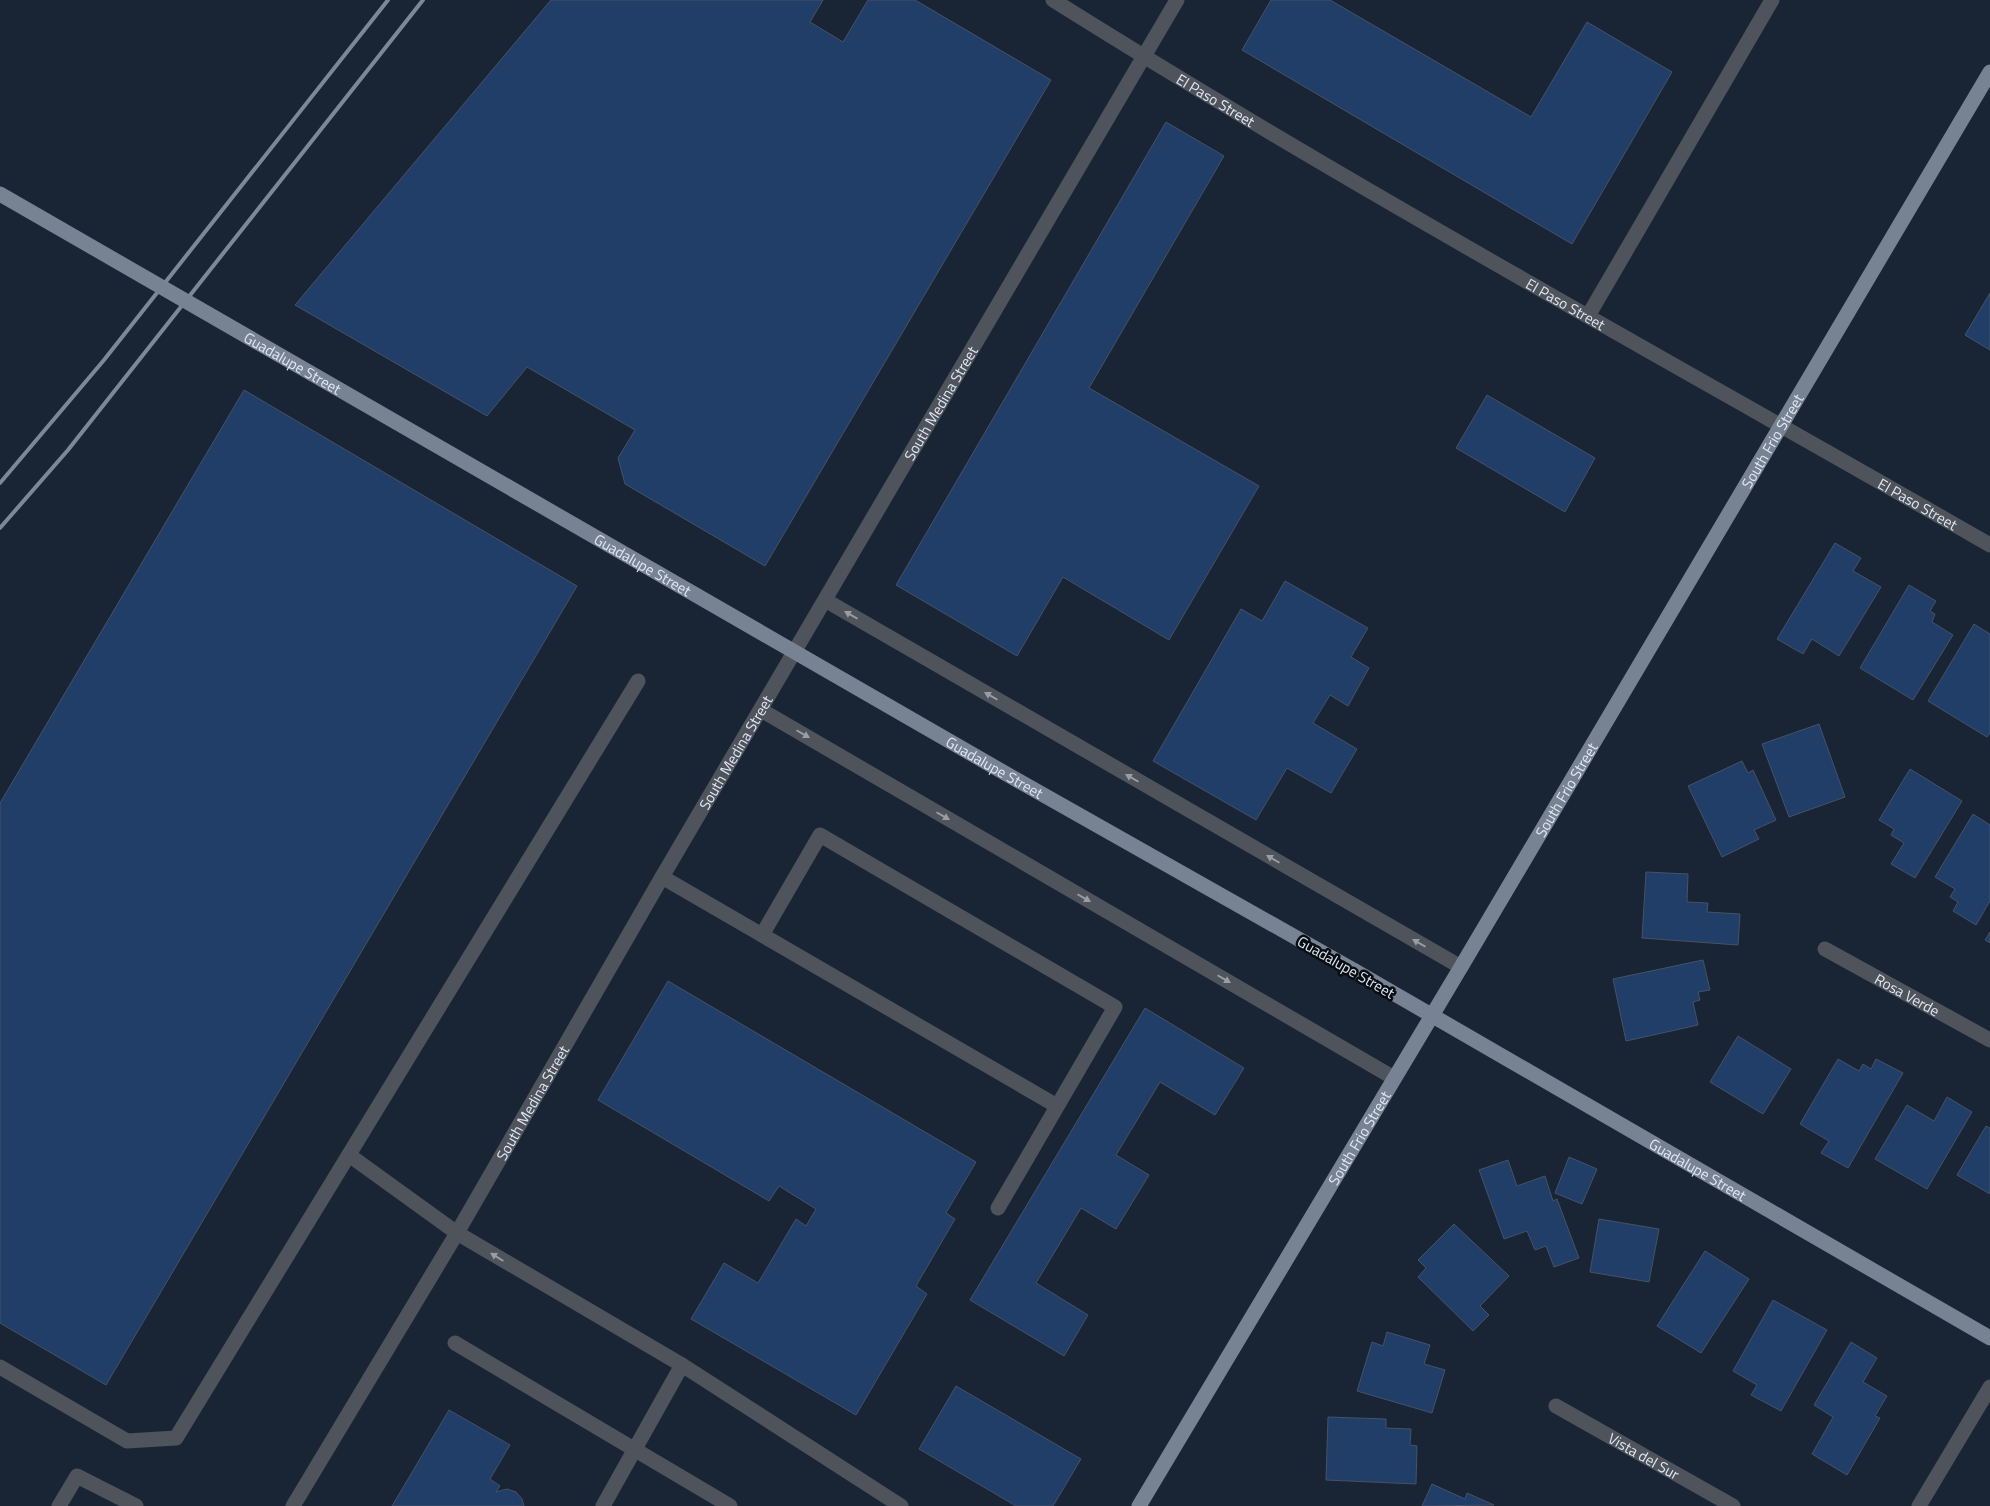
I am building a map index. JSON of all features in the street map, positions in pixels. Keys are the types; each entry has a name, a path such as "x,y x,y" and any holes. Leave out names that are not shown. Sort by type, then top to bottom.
{"main road":[{"name":"South Frio Street","path":"1139,1506 1461,967 1990,72"},
{"name":"Guadalupe Street","path":"0,194 1990,1338"}],"street":[{"name":"El Paso Street","path":"1053,0 1144,57 1588,316 1990,546"},
{"name":"South Medina Street","path":"293,1506 457,1233 662,877 1177,0"},
{"path":"1588,316 1772,0"},
{"path":"825,600 1461,967"},
{"path":"0,1367 127,1441 176,1438 638,681"},
{"path":"761,710 1394,1078"},
{"path":"762,935 820,835 1115,1007 998,1208"},
{"path":"662,877 1057,1106"},
{"name":"Rosa Verde","path":"1825,949 1990,1040"},
{"path":"349,1155 457,1233 537,1282 682,1365 901,1506"},
{"path":"455,1343 730,1506"},
{"path":"603,1506 682,1365"},
{"path":"1918,1506 1990,1387"},
{"name":"Vista del Sur","path":"1556,1406 1733,1506"},
{"path":"60,1506 77,1476 136,1506"}],"building":[{"path":"551,0 823,0 810,22 843,42 868,0 915,0 1051,80 765,566 625,484 618,458 635,430 527,367 487,416 295,305"},
{"path":"1271,0 1330,0 1531,117 1587,22 1672,72 1572,244 1242,50"},
{"path":"1166,122 1224,156 1089,388 1259,486 1169,640 1063,577 1017,656 896,585"},
{"path":"1990,293 1990,350 1965,335"},
{"path":"244,390 577,586 106,1385 0,1323 0,803"},
{"path":"1487,395 1595,458 1565,512 1456,448"},
{"path":"1835,543 1861,558 1853,571 1881,587 1839,656 1812,639 1803,654 1777,639"},
{"path":"1285,581 1368,628 1351,657 1369,668 1348,706 1330,695 1313,723 1357,749 1331,793 1287,768 1256,820 1153,761 1241,609 1262,621"},
{"path":"1909,585 1936,601 1930,611 1935,614 1932,622 1953,635 1913,700 1860,668"},
{"path":"1974,624 1990,634 1990,733 1987,737 1928,701"},
{"path":"1819,724 1845,797 1789,817 1762,744"},
{"path":"1742,761 1748,773 1753,770 1776,820 1754,830 1759,839 1722,857 1688,786"},
{"path":"1910,769 1962,801 1915,878 1891,864 1904,843 1891,835 1894,829 1879,820"},
{"path":"1973,814 1990,825 1990,901 1976,925 1953,911 1958,902 1950,897 1955,889 1935,877"},
{"path":"1646,872 1688,874 1687,902 1708,903 1707,912 1740,914 1738,945 1642,938"},
{"path":"1990,932 1990,943 1985,940"},
{"path":"1703,960 1710,990 1698,992 1700,1000 1693,1002 1698,1025 1626,1041 1613,979"},
{"path":"668,981 976,1162 946,1213 955,1219 916,1286 927,1294 856,1415 691,1319 724,1263 758,1283 796,1219 806,1226 816,1209 779,1186 769,1201 598,1100"},
{"path":"1145,1008 1244,1068 1215,1115 1160,1082 1116,1155 1149,1175 1116,1229 1081,1208 1036,1283 1088,1315 1064,1356 970,1300"},
{"path":"1738,1036 1791,1069 1763,1114 1710,1082"},
{"path":"1838,1059 1859,1071 1863,1064 1871,1069 1876,1059 1903,1073 1848,1168 1821,1153 1829,1141 1800,1124"},
{"path":"1947,1097 1972,1112 1927,1189 1875,1159 1907,1105 1934,1121"},
{"path":"1986,1126 1990,1128 1990,1194 1957,1175"},
{"path":"1569,1157 1597,1169 1582,1204 1555,1193"},
{"path":"1508,1160 1517,1186 1545,1176 1553,1201 1557,1199 1579,1258 1554,1267 1546,1246 1535,1250 1527,1231 1504,1239 1479,1170"},
{"path":"1599,1219 1659,1229 1649,1282 1590,1272"},
{"path":"1454,1224 1509,1276 1480,1306 1489,1315 1473,1331 1418,1277 1426,1268 1418,1260"},
{"path":"1705,1251 1749,1279 1701,1353 1657,1326"},
{"path":"1773,1300 1827,1330 1781,1411 1751,1395 1757,1385 1733,1371"},
{"path":"1387,1332 1430,1345 1424,1364 1445,1370 1432,1413 1357,1391 1372,1342 1383,1346"},
{"path":"1851,1342 1877,1358 1863,1382 1887,1396 1875,1416 1880,1418 1847,1475 1812,1454 1833,1417 1814,1405"},
{"path":"956,1386 1081,1459 1053,1506 1016,1506 919,1449"},
{"path":"449,1410 510,1445 490,1479 500,1486 496,1492 507,1489 516,1492 522,1499 524,1506 392,1506"},
{"path":"1328,1417 1386,1419 1386,1428 1411,1429 1410,1445 1417,1446 1416,1484 1326,1480"},
{"path":"1432,1484 1465,1499 1467,1493 1494,1505 1422,1506"}],"railway":[{"path":"0,483 104,360 388,0"},
{"path":"0,528 68,450 423,0"}]}
